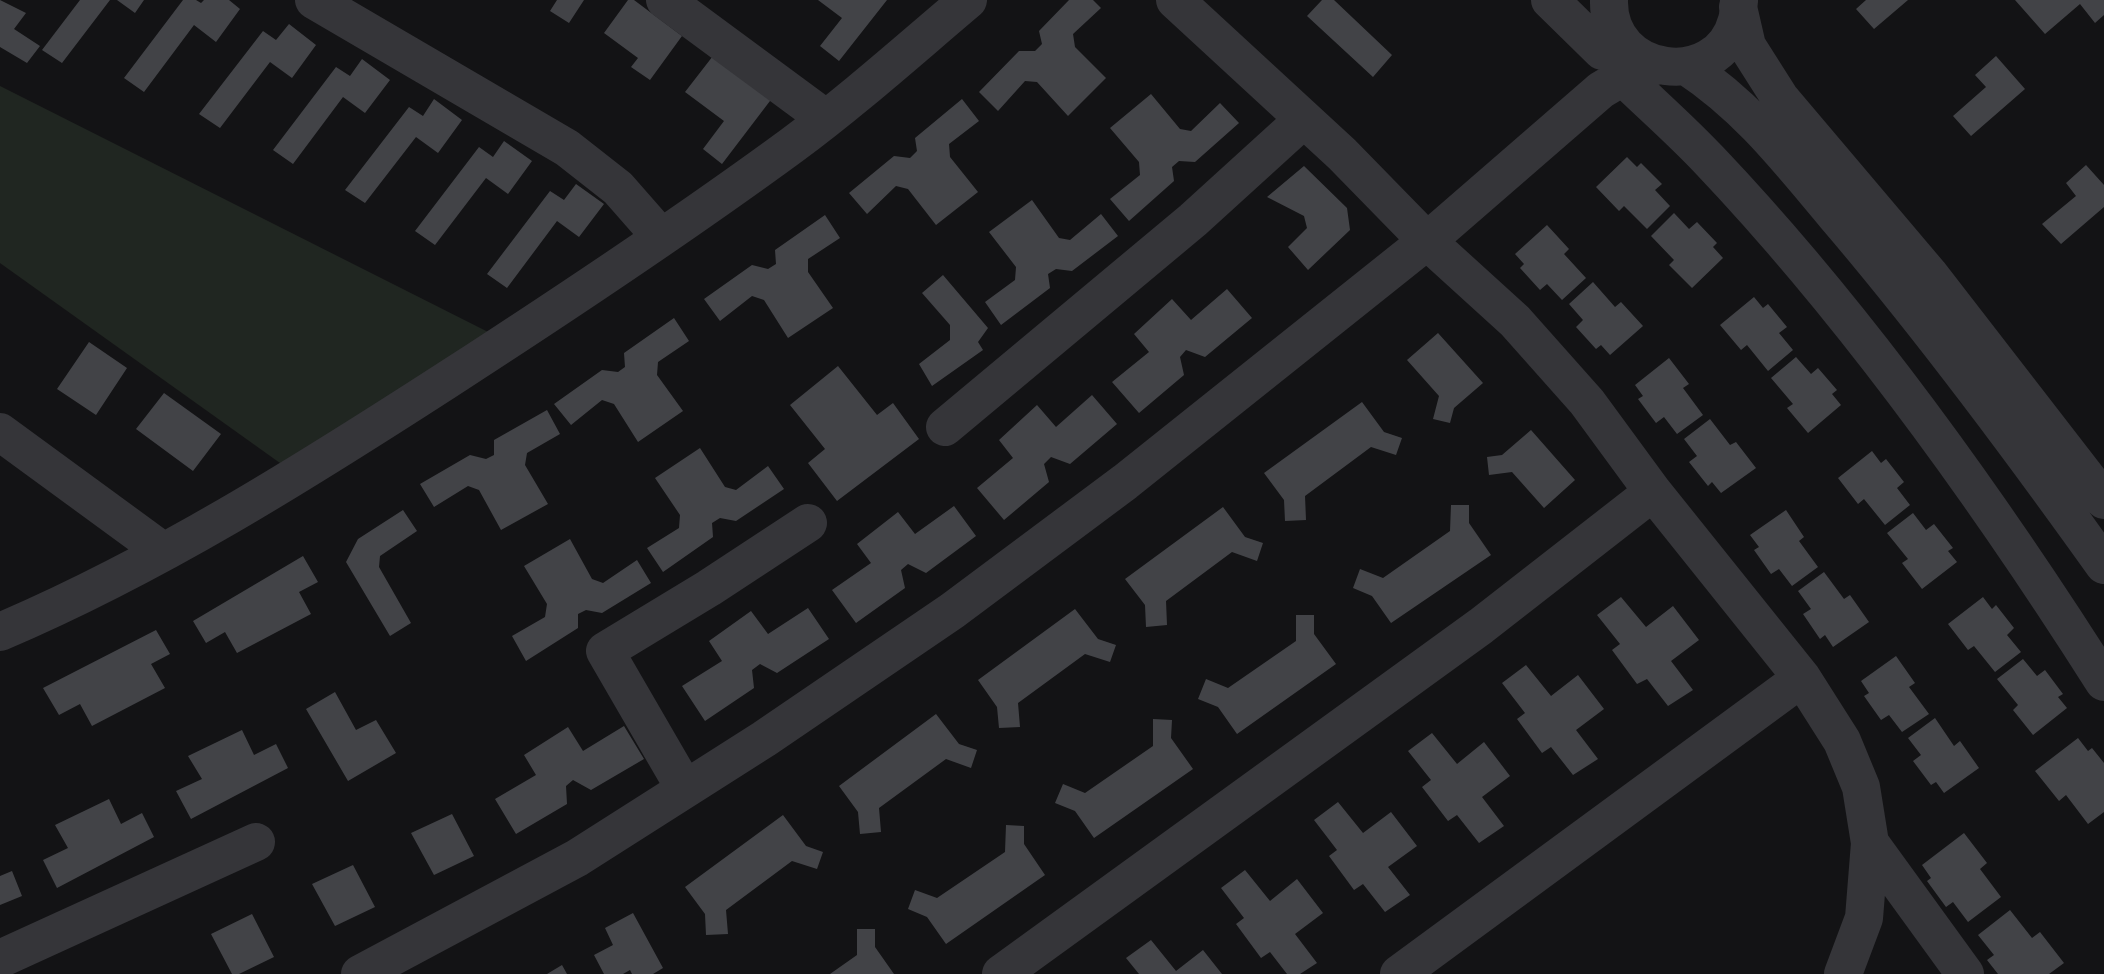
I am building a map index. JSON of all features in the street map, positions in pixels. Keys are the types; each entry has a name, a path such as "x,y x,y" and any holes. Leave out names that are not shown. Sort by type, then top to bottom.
{"street":[{"path":"314,0 567,148 618,188 661,237"},
{"path":"665,0 825,118"},
{"path":"0,632 67,603 164,552 350,443 661,237 793,145 968,0"},
{"path":"1175,0 1515,321 1587,402 1653,492 1802,678 1847,753 1861,787 1870,843 1864,918 1843,974"},
{"path":"1550,0 1642,65 1716,86 1749,115 1862,246 2104,565"},
{"path":"1642,65 1713,55 1728,39 1737,21 1739,3"},
{"path":"1739,3 1747,46 1780,98 1929,274 2104,500"},
{"path":"360,974 577,858 764,739 952,611 1125,482 1427,241 1573,114 1591,80 1648,63 1630,51 1616,34 1608,6"},
{"path":"1608,6 1642,65 1710,161 1807,270 2000,522 2104,682"},
{"path":"945,427 1193,220 1304,119"},
{"path":"0,432 164,552"},
{"path":"1001,974 1481,626 1653,492"},
{"path":"685,789 605,651 808,523"},
{"path":"1399,974 1802,678"},
{"path":"23,959 256,842"},
{"path":"1870,843 1965,974"}],"shaded area":[{"path":"0,86 504,340 287,468 0,263"}],"building":[{"path":"0,0 26,13 14,29 40,46 27,63 0,47"},
{"path":"80,0 110,0 62,63 42,50"},
{"path":"117,0 144,0 135,13"},
{"path":"183,0 201,3 204,0 229,0 240,9 216,42 194,25 144,92 124,78"},
{"path":"557,0 584,0 569,23 550,11"},
{"path":"628,0 634,0 682,36 650,80 631,67 638,58 604,33"},
{"path":"818,0 887,0 839,61 820,46 842,18"},
{"path":"1069,0 1093,0 1101,8 1073,34 1075,47 1106,78 1068,116 1037,82 1025,81 998,111 979,92 1019,51 1035,51 1042,44 1039,31"},
{"path":"1322,0 1334,0 1392,55 1373,77 1307,16"},
{"path":"1866,0 1908,0 1874,29 1856,9"},
{"path":"2015,0 2104,0 2104,15 2095,23 2080,4 2045,34"},
{"path":"289,24 316,45 292,78 270,62 220,128 199,114 263,31 276,40"},
{"path":"716,52 773,97 722,164 703,149 724,121 685,92"},
{"path":"1996,56 2025,89 1971,136 1953,116 1986,87 1975,75"},
{"path":"362,59 390,80 365,113 343,97 293,164 273,150 336,67 350,76"},
{"path":"1151,94 1180,129 1191,131 1220,103 1239,123 1195,162 1179,161 1172,167 1174,181 1129,221 1110,199 1140,175 1139,162 1110,128"},
{"path":"434,99 462,120 438,153 416,137 365,203 345,190 409,107 423,116"},
{"path":"962,99 979,121 949,144 950,157 978,192 936,225 908,189 896,186 867,214 849,193 894,156 910,158 917,151 915,138"},
{"path":"504,141 532,161 508,194 486,178 435,245 415,231 479,147 493,157"},
{"path":"1627,157 1637,167 1641,163 1662,184 1655,190 1670,206 1647,229 1624,206 1619,211 1596,187"},
{"path":"2086,165 2104,185 2104,207 2061,244 2042,224 2076,196 2066,183"},
{"path":"1304,166 1347,208 1350,230 1308,270 1288,247 1307,228 1304,216 1267,197"},
{"path":"576,184 604,204 579,237 557,221 507,288 487,274 550,191 564,200"},
{"path":"1032,200 1059,238 1070,240 1101,214 1118,236 1072,271 1056,269 1048,274 1050,288 1001,325 985,302 1015,280 1016,267 989,232"},
{"path":"1674,213 1689,229 1697,222 1717,243 1713,247 1723,258 1692,288 1669,265 1674,260 1651,236"},
{"path":"825,215 840,238 808,259 808,272 833,308 788,338 764,300 752,296 720,321 704,299 752,265 768,269 776,264 775,250"},
{"path":"1547,225 1569,249 1564,254 1586,278 1562,300 1547,284 1540,290 1520,268 1524,264 1515,254"},
{"path":"943,275 988,328 978,342 983,350 932,386 919,364 950,340 950,325 922,293"},
{"path":"1593,282 1615,307 1621,302 1643,326 1610,355 1601,345 1596,349 1576,327 1583,320 1569,304"},
{"path":"1227,289 1252,318 1205,357 1186,350 1180,357 1184,375 1139,413 1112,382 1149,352 1134,334 1172,299 1191,320"},
{"path":"1754,297 1763,308 1768,304 1787,327 1779,333 1793,350 1768,371 1747,345 1741,350 1720,325"},
{"path":"674,318 689,341 658,362 657,375 683,411 638,442 614,404 602,400 571,425 554,404 602,370 618,372 625,367 624,353"},
{"path":"1438,333 1483,383 1454,408 1450,423 1433,419 1439,396 1407,360"},
{"path":"89,342 127,368 96,415 57,389"},
{"path":"1796,357 1811,374 1818,368 1837,390 1832,394 1841,405 1808,433 1787,408 1793,404 1771,378"},
{"path":"1669,358 1689,384 1683,388 1703,415 1677,434 1664,417 1656,423 1638,399 1643,396 1635,385"},
{"path":"838,366 877,415 893,403 919,439 837,501 808,463 825,449 790,405"},
{"path":"164,393 221,434 193,471 136,429"},
{"path":"1092,395 1117,424 1070,464 1051,457 1044,464 1049,482 1004,520 977,488 1013,458 999,440 1037,405 1056,427"},
{"path":"1362,402 1384,432 1402,438 1396,455 1371,447 1305,496 1306,520 1285,521 1284,500 1264,473"},
{"path":"547,410 560,434 527,453 525,465 548,504 501,530 479,490 468,486 434,507 420,484 470,455 486,459 494,455 494,440"},
{"path":"1710,419 1730,445 1736,442 1756,468 1721,493 1712,482 1708,486 1689,462 1697,456 1684,439"},
{"path":"1531,430 1575,480 1544,508 1512,472 1489,475 1487,457 1502,455"},
{"path":"700,448 725,487 736,490 768,466 784,489 736,521 720,518 712,523 713,537 663,572 647,548 679,528 680,515 655,478"},
{"path":"1872,451 1881,463 1886,459 1904,482 1897,488 1910,505 1885,525 1864,499 1858,504 1838,478"},
{"path":"1451,505 1469,505 1469,523 1491,555 1391,623 1372,596 1353,588 1360,569 1383,578 1450,531"},
{"path":"954,506 976,536 926,573 908,564 901,570 905,588 856,623 832,590 871,563 857,544 898,512 915,534"},
{"path":"1223,507 1245,537 1263,543 1257,561 1232,552 1166,601 1167,625 1146,627 1145,605 1125,579"},
{"path":"403,510 417,531 380,556 379,567 411,623 390,636 346,562 358,539"},
{"path":"1786,510 1804,537 1799,541 1818,567 1792,586 1779,569 1771,574 1754,550 1759,547 1750,535"},
{"path":"1913,513 1926,530 1934,524 1953,548 1948,551 1957,562 1922,589 1902,563 1908,559 1887,533"},
{"path":"570,539 592,579 603,583 637,560 651,583 602,613 586,610 578,614 578,628 526,661 512,636 545,617 547,604 524,566"},
{"path":"303,556 318,582 299,592 311,614 237,653 225,632 206,643 193,621"},
{"path":"1824,572 1844,599 1850,595 1869,622 1833,647 1825,635 1820,639 1803,614 1811,609 1798,591"},
{"path":"1621,597 1646,627 1673,606 1699,640 1671,661 1693,690 1668,706 1647,679 1637,684 1612,650 1620,644 1597,615"},
{"path":"1983,597 1992,609 1996,605 2014,628 2007,635 2021,652 1995,672 1974,646 1968,650 1948,624"},
{"path":"808,608 829,639 777,673 760,664 752,670 754,688 705,721 682,686 722,661 709,641 751,611 768,634"},
{"path":"1075,609 1098,639 1116,645 1110,662 1085,654 1018,703 1020,727 999,728 997,707 978,680"},
{"path":"1296,615 1314,615 1314,634 1336,664 1237,734 1218,707 1198,699 1206,679 1228,688 1296,641"},
{"path":"156,630 170,654 151,664 165,688 92,726 80,704 59,715 43,688"},
{"path":"1896,656 1915,683 1909,687 1929,714 1902,732 1889,715 1881,720 1864,696 1869,693 1861,681"},
{"path":"2023,659 2037,676 2045,670 2063,694 2058,697 2067,708 2033,735 2013,710 2018,705 1997,679"},
{"path":"1526,665 1551,696 1578,675 1604,709 1576,730 1598,759 1573,775 1551,747 1542,753 1517,719 1525,713 1502,683"},
{"path":"335,692 356,730 376,720 396,753 348,781 306,709"},
{"path":"936,714 959,744 977,750 971,768 946,759 879,808 881,832 860,834 858,812 839,786"},
{"path":"1935,718 1954,746 1960,741 1979,768 1944,793 1936,782 1931,785 1913,761 1921,755 1908,738"},
{"path":"1153,719 1172,720 1171,738 1193,769 1094,838 1075,811 1055,803 1063,784 1085,793 1153,746"},
{"path":"624,726 644,759 591,790 573,780 566,786 567,804 516,834 495,799 536,775 524,755 568,727 583,751"},
{"path":"242,730 254,755 276,744 288,768 191,819 176,791 202,779 188,756"},
{"path":"1432,733 1457,764 1484,742 1510,776 1482,797 1504,826 1479,843 1457,815 1448,821 1422,787 1431,780 1408,751"},
{"path":"2078,738 2088,751 2092,748 2104,763 2104,812 2088,824 2066,795 2059,801 2035,771"},
{"path":"109,799 121,824 142,813 154,837 57,888 43,860 68,848 55,825"},
{"path":"1338,802 1363,833 1391,812 1417,846 1388,867 1410,895 1385,912 1363,884 1354,890 1329,856 1337,850 1314,820"},
{"path":"452,814 474,856 434,875 411,833"},
{"path":"783,815 806,846 823,852 817,869 792,861 726,910 728,934 706,935 705,914 685,887"},
{"path":"1006,825 1024,826 1024,844 1045,875 946,944 927,917 908,909 915,890 937,898 1005,852"},
{"path":"1964,833 1987,863 1980,869 2001,897 1968,922 1953,902 1946,907 1927,881 1931,878 1922,865"},
{"path":"353,865 375,907 335,926 312,884"},
{"path":"1245,870 1270,901 1297,879 1323,913 1295,934 1317,963 1300,974 1287,974 1270,952 1261,958 1236,924 1244,918 1221,888"},
{"path":"12,871 22,896 0,905 0,876"},
{"path":"2010,910 2032,938 2040,932 2064,963 2049,974 1998,974 1987,960 1994,955 1978,935"},
{"path":"633,913 663,968 653,974 632,974 630,970 623,974 604,974 594,955 613,945 605,928"},
{"path":"252,914 274,957 239,974 232,974 211,934"},
{"path":"857,929 875,929 875,947 894,974 830,974 857,955"},
{"path":"1151,940 1176,971 1203,950 1222,974 1139,974 1126,958"},
{"path":"562,965 567,974 547,974"}]}
